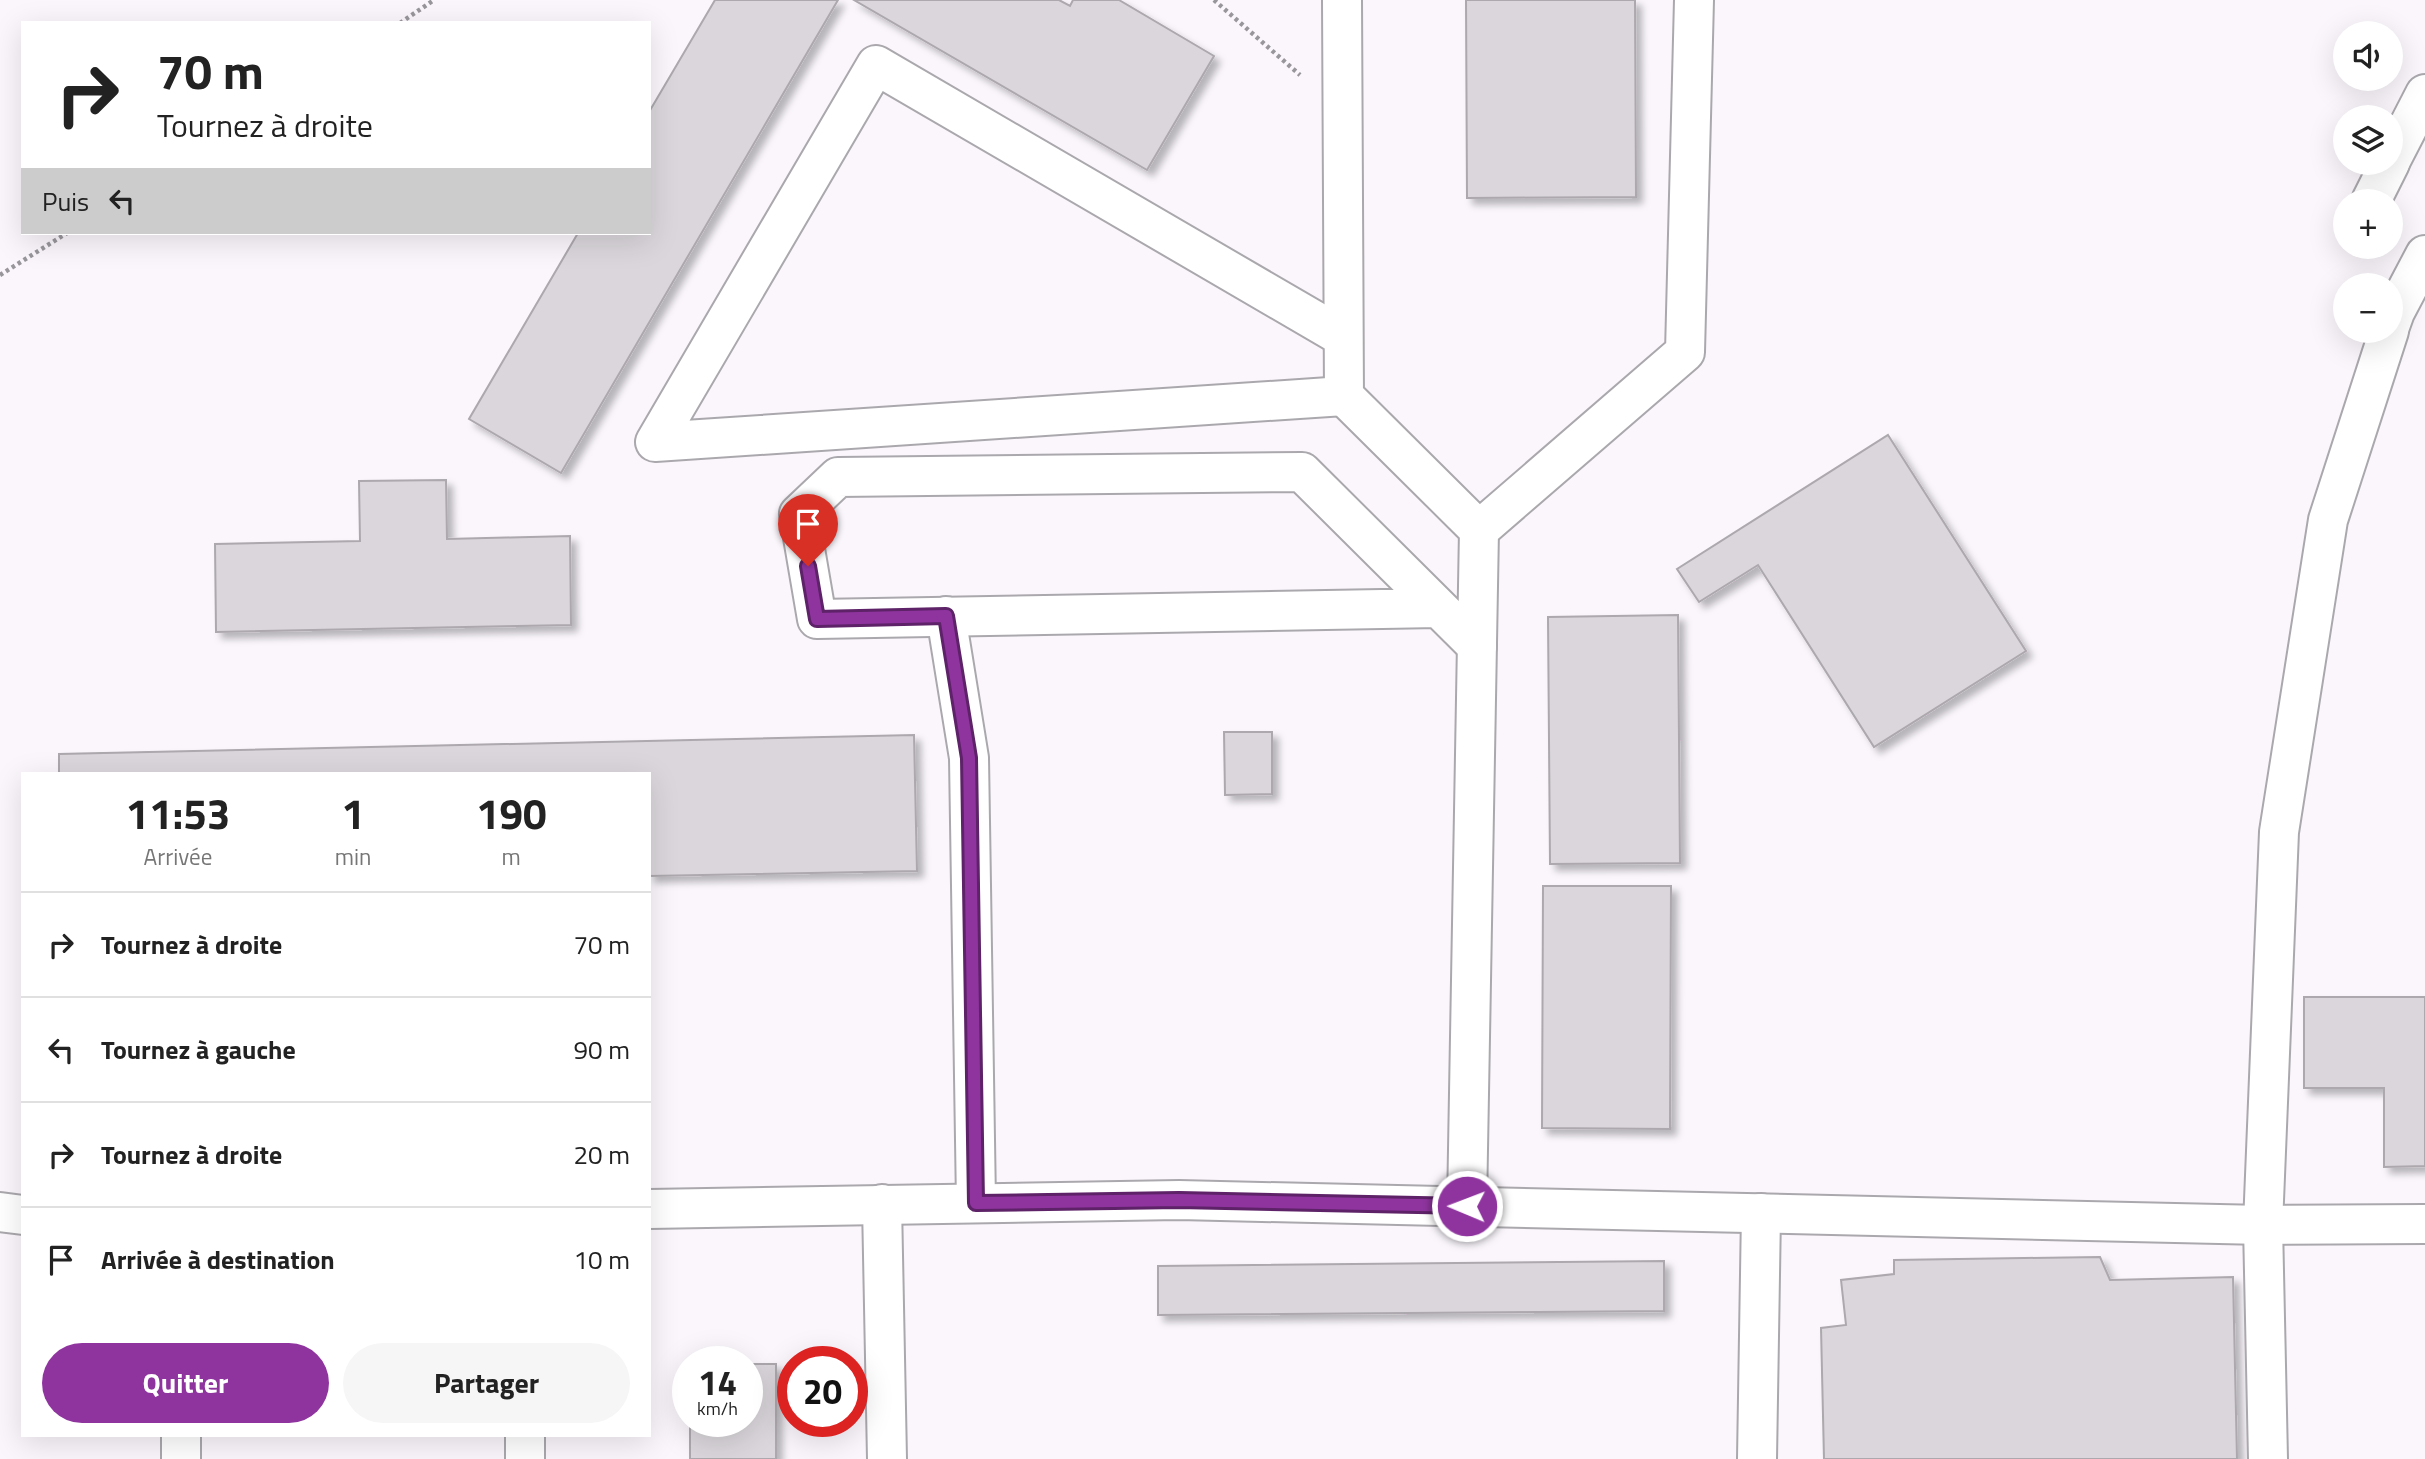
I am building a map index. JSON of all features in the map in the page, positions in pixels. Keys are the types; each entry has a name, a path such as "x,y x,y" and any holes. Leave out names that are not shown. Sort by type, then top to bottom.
{"lane":[{"path":"1342,0 1344,396 1479,530 1467,1206"},
{"path":"1479,530 1685,352 1694,0"},
{"path":"1343,337 876,65 655,442 1344,396"},
{"path":"2403,137 2425,94"},
{"path":"2403,297 2425,255"},
{"path":"2268,1459 2263,1225 2279,832 2328,520 2385,343"},
{"path":"1438,608 817,619 799,514 838,477 1302,472 1477,646"},
{"path":"946,616 969,758 976,1203"},
{"path":"651,1209 1179,1200 2263,1225 2425,1224"},
{"path":"882,1205 887,1459"},
{"path":"0,1212 21,1215"},
{"path":"1757,1459 1761,1213"},
{"path":"181,1437 181,1459"},
{"path":"525,1437 525,1459"}],"path":[{"path":"403,21 434,0"},
{"path":"1214,0 1342,112"},
{"path":"0,275 64,235"}],"building":[{"path":"715,0 838,0 561,473 469,419 577,235 651,235 651,109"},
{"path":"854,0 1059,0 1070,6 1073,0 1119,0 1214,56 1147,170"},
{"path":"1466,0 1635,0 1636,197 1467,198"},
{"path":"1888,435 2026,651 1874,747 1758,565 1699,602 1677,569"},
{"path":"446,480 447,539 570,536 571,625 216,632 215,544 360,541 359,481"},
{"path":"1678,615 1680,863 1550,864 1548,617"},
{"path":"1224,732 1272,732 1272,794 1225,795"},
{"path":"914,735 917,871 651,876 651,772 59,772 59,754"},
{"path":"1543,886 1671,886 1670,1129 1542,1128"},
{"path":"2304,997 2425,997 2425,1166 2384,1167 2384,1088 2304,1088"},
{"path":"2100,1257 2110,1280 2233,1277 2237,1459 1824,1459 1821,1328 1846,1325 1841,1280 1894,1274 1894,1260"},
{"path":"1664,1261 1664,1311 1158,1315 1158,1266"},
{"path":"763,1364 776,1364 776,1459 690,1459 690,1437 763,1437"}],"route":[{"path":"808,566 817,619 946,616 969,758 976,1203 1179,1200 1467,1206"}]}
